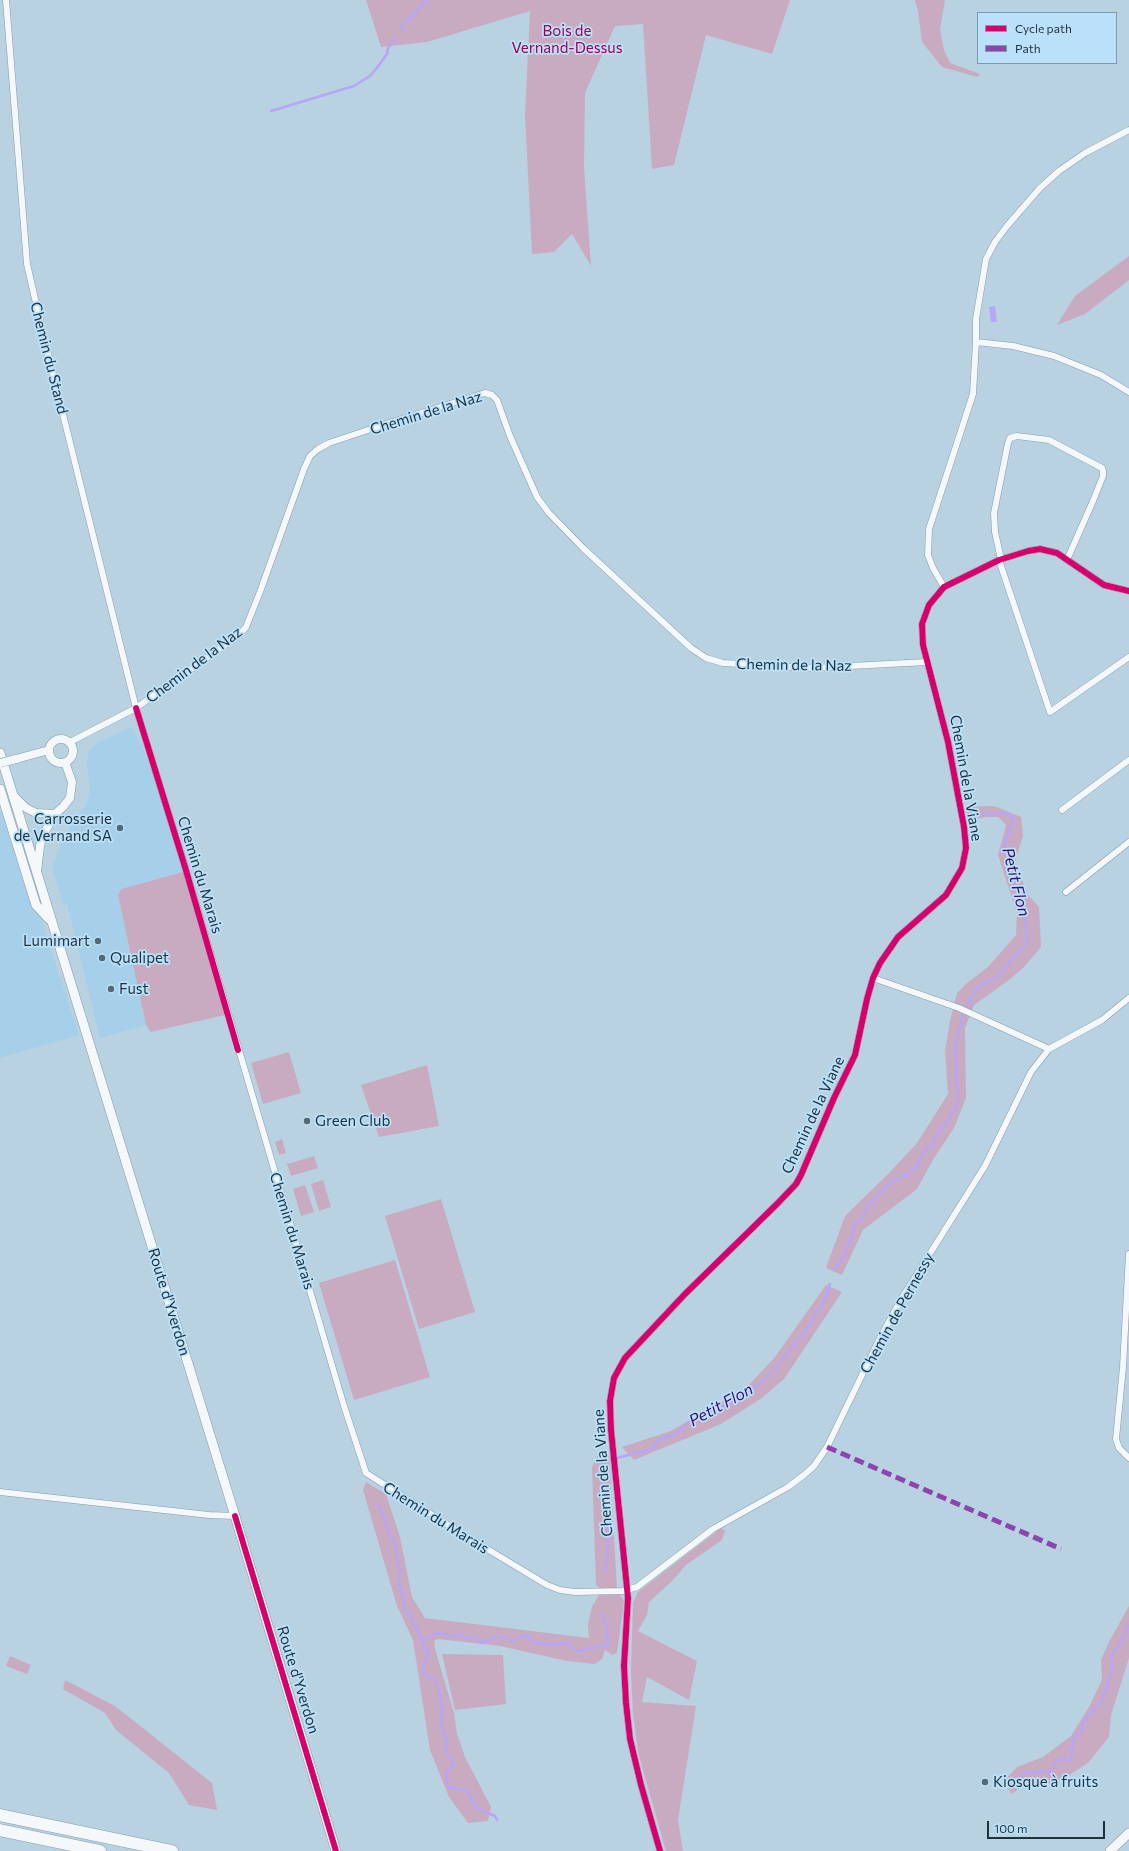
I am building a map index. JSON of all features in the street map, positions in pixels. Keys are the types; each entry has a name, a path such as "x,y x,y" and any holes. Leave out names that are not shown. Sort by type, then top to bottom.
{"highway":[{"path":"0,1815 172,1851"},
{"path":"0,1830 100,1851"}],"main road":[{"name":"Route d'Yverdon","path":"0,753 50,920 235,1516 336,1851"},
{"path":"0,789 36,905 50,920"},
{"path":"1110,1851 1129,1833"}],"street":[{"name":"Chemin du Stand","path":"6,0 27,264 136,708"},
{"path":"944,587 933,568 928,555 929,530 973,394 976,319 986,259 995,242 1027,203 1059,171 1085,153 1129,130"},
{"path":"976,342 1025,348 1054,356 1101,375 1129,392"},
{"name":"Chemin de la Naz","path":"70,742 136,708 239,635 246,627 255,606 304,469 310,456 318,449 329,443 473,396 485,394 492,395 498,400 510,436 537,497 583,548 691,648 706,658 723,664 812,668 926,662"},
{"path":"1067,560 1104,476 1103,470 1049,440 1016,436 1010,438 994,513 995,532 1000,560 1050,712 1129,657"},
{"name":"Chemin de la Viane","path":"660,1851 630,1739 624,1666 628,1598 611,1430 610,1401 614,1378 630,1352 685,1294 796,1184 834,1098 855,1056 873,978 880,963 898,937 946,895 958,875 964,860 966,848 964,827 942,713 926,662 922,631 924,617 929,605 944,587 1000,560 1028,551 1040,549 1050,550 1067,560 1084,573 1104,584 1129,591"},
{"name":"Chemin du Marais","path":"136,708 185,867 344,1406 366,1473 547,1585 560,1590 575,1592 626,1590"},
{"path":"59,739 70,742 73,750 72,757 65,762 54,761 49,754 52,743 59,739"},
{"path":"0,763 49,750"},
{"path":"1062,810 1129,760"},
{"path":"37,876 40,846 43,835 55,814 70,798 72,782 65,762"},
{"path":"11,792 26,808 36,814 55,814"},
{"path":"1066,892 1129,842"},
{"path":"873,978 959,1008 1049,1049"},
{"name":"Chemin de Pernessy","path":"626,1590 637,1587 713,1529 788,1487 804,1476 814,1466 827,1447 880,1338 902,1298 985,1166 1031,1072 1049,1049 1102,1020 1129,998"},
{"path":"1129,1254 1123,1367 1116,1439 1119,1448 1129,1458"},
{"path":"0,1492 209,1515 235,1516"}],"shaded area":[{"path":"995,306 997,322 991,322 989,307"},
{"path":"131,727 143,747 155,779 183,872 121,889 118,895 146,1025 100,1038 67,904 63,905 52,867 64,836 87,803 90,789 87,765 89,750 97,743"},
{"path":"0,810 4,815 35,910 41,918 79,1035 0,1058"}],"green space":[{"name":"Bois de Vernand-Dessus","path":"366,0 790,0 772,54 706,35 674,165 652,169 643,24 615,26 585,93 584,167 591,266 572,234 554,252 532,254 525,115 530,11 427,42 381,47"},
{"path":"915,0 945,0 940,29 944,50 950,63 980,74 977,77 942,67 922,42"},
{"path":"1129,256 1129,280 1085,314 1057,325 1075,296"},
{"path":"994,806 1021,817 1023,836 1015,862 1028,895 1039,907 1041,947 1024,967 1009,980 974,1005 965,1028 966,1098 954,1128 934,1158 917,1189 863,1230 842,1275 826,1268 845,1216 917,1143 948,1094 945,1051 957,993 967,983 988,967 1016,935 1017,913 998,855 1006,825 998,817 968,820 965,807"},
{"path":"183,872 225,1015 151,1032 146,1025 118,895 121,889"},
{"path":"289,1052 301,1093 263,1104 251,1063"},
{"path":"427,1065 439,1126 379,1137 361,1085"},
{"path":"282,1139 286,1153 279,1155 275,1142"},
{"path":"314,1156 318,1168 291,1176 287,1164"},
{"path":"323,1180 331,1207 319,1211 311,1184"},
{"path":"305,1185 314,1212 301,1216 293,1189"},
{"path":"441,1199 475,1312 419,1329 385,1216"},
{"path":"395,1260 430,1377 354,1400 319,1283"},
{"path":"826,1285 842,1292 784,1379 762,1398 721,1424 634,1460 622,1447 671,1431 748,1386 775,1357"},
{"path":"600,1451 609,1454 617,1589 602,1590 596,1585 592,1467"},
{"path":"366,1482 386,1494 400,1537 412,1597 425,1618 589,1638 588,1625 592,1607 599,1595 620,1595 624,1601 617,1653 612,1655 605,1650 602,1659 595,1664 567,1661 500,1646 438,1639 434,1641 454,1713 457,1734 465,1757 491,1807 488,1821 468,1823 449,1797 430,1750 413,1640 397,1606 363,1490"},
{"path":"721,1528 725,1531 722,1540 686,1565 672,1581 649,1602 647,1615 638,1631 697,1661 689,1700 647,1677 642,1702 696,1706 678,1820 683,1851 666,1851 639,1756 633,1714 631,1672 633,1603 638,1592"},
{"path":"1129,1606 1129,1658 1111,1715 1109,1737 1088,1763 1068,1776 1046,1785 1026,1783 1012,1794 1003,1782 1017,1767 1043,1757 1071,1736 1089,1707 1102,1680 1101,1660"},
{"path":"442,1654 503,1655 506,1704 455,1710"},
{"path":"10,1656 31,1665 27,1674 6,1666"},
{"path":"65,1680 115,1706 212,1783 217,1810 189,1805 169,1773 116,1730 105,1713 63,1689"}],"waterway":[{"path":"402,31 403,24 417,12 426,0"},
{"path":"271,111 354,86 370,76 387,54 388,48 396,38"},
{"name":"Petit Flon","path":"966,1007 977,989 986,982 994,979 1027,942 1025,915 1021,908 1023,901 1021,895 1014,886 1004,846 1014,819 1008,814 1003,813 978,815"},
{"name":"Petit Flon","path":"834,1269 845,1255 855,1224 862,1218 869,1204 894,1180 907,1175 917,1166 923,1153 932,1145 936,1135 941,1131 956,1108 958,1098 955,1046 964,1013"},
{"name":"Petit Flon","path":"617,1458 648,1450 653,1447 659,1439 674,1435 683,1428 685,1424 702,1418 713,1410 730,1404 761,1383 778,1365 811,1324 816,1311 822,1307 830,1284"},
{"name":"Petit Flon","path":"603,1461 601,1469 607,1509 608,1538 606,1572"},
{"path":"378,1504 384,1515 386,1525 396,1548 400,1573 399,1580 406,1611 411,1616 422,1641"},
{"name":"Petit Flon","path":"497,1820 495,1816 478,1809 466,1790 450,1788 448,1785 445,1772 454,1765 454,1762 447,1753 447,1739 441,1726 442,1712 440,1692 435,1680 424,1674 423,1668 428,1652 423,1647 423,1641 437,1633 446,1634 451,1637 460,1634 465,1639 475,1636 481,1643 496,1637 506,1637 513,1641 524,1635 533,1642 552,1645 568,1643 576,1650 583,1651 600,1645 608,1646 607,1625 602,1614"},
{"path":"1018,1778 1029,1772 1051,1771 1054,1764 1060,1759 1071,1761 1073,1740 1081,1731 1083,1722 1102,1701 1112,1670 1112,1656 1124,1636 1129,1624"}],"marked path":[{"path":"827,1447 1061,1549"}],"cycle path":[{"path":"660,1851 641,1785 630,1739 626,1703 624,1666 628,1598 611,1430 610,1401 614,1378 625,1358 685,1294 796,1184 834,1098 855,1055 867,999 873,978 880,963 898,937 946,895 962,868 966,848 964,827 948,742 923,645 922,624 929,605 944,587 999,560 1040,549 1057,553 1104,585 1129,591"},
{"path":"136,708 185,867 238,1050"},
{"path":"235,1516 336,1851"}],"place":[{"name":"Carrosserie de Vernand SA","path":"120,828"},
{"name":"Lumimart","path":"98,941"},
{"name":"Qualipet","path":"102,958"},
{"name":"Fust","path":"111,989"},
{"name":"Green Club","path":"307,1121"},
{"name":"Kiosque à fruits","path":"985,1782"}]}
